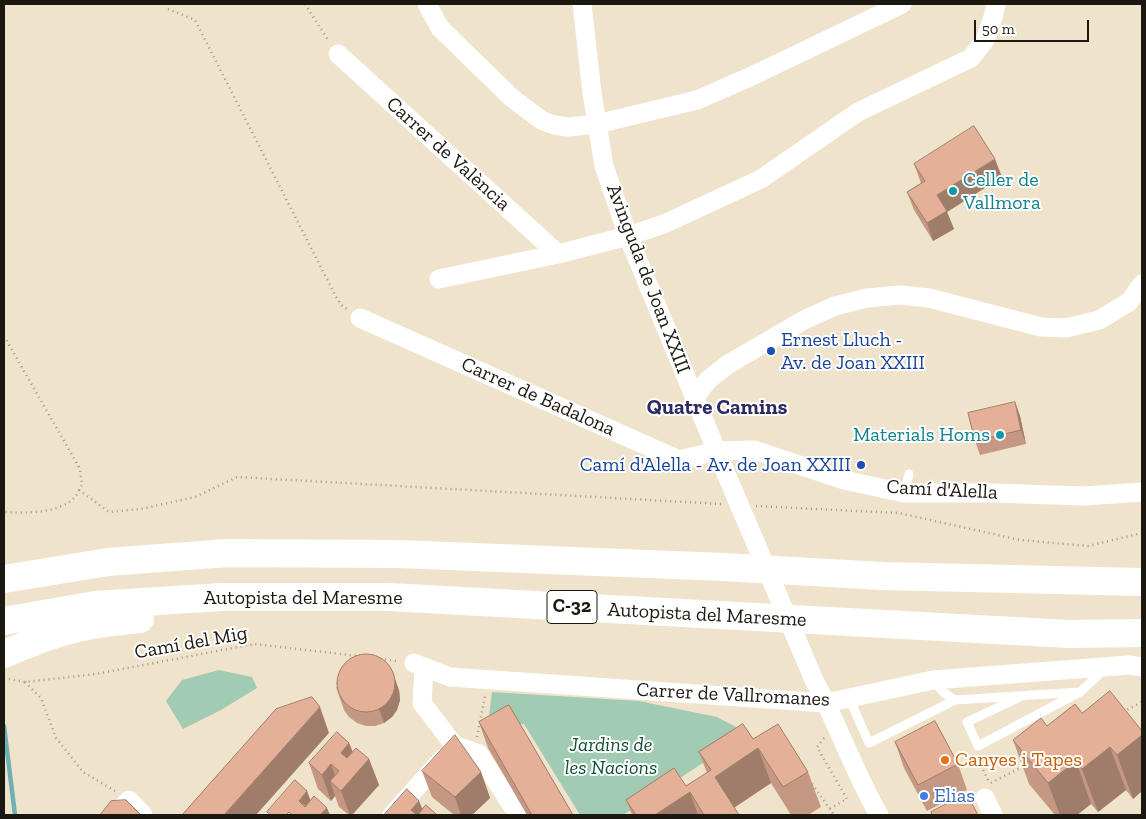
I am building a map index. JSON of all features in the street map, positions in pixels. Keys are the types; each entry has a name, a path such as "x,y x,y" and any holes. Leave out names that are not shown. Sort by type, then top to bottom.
{"highway":[{"name":"C-32","path":"4,579 108,562 227,553 399,554 723,567 882,576 1142,582"},
{"path":"882,576 1142,571"},
{"path":"4,654 49,636 92,625 192,614 221,597"},
{"name":"Autopista del Maresme","path":"4,621 95,605 221,597 389,597 1069,634 1142,633"}],"street":[{"path":"427,4 440,28 512,98 541,120 554,125 568,127 597,124 697,100 752,76 902,4"},
{"name":"Avinguda de Joan XXIII","path":"582,4 592,93 604,166 628,236 814,680 866,792 879,815"},
{"path":"439,279 558,254 628,236 664,224 761,179 858,112 971,58 985,40 996,4"},
{"name":"Carrer de València","path":"338,54 558,254"},
{"path":"695,397 708,380 726,365 804,320 834,306 867,298 900,295 929,298 1041,327 1066,328 1098,320 1128,302 1142,284"},
{"name":"Carrer de Badalona","path":"360,318 679,460 717,452"},
{"name":"Camí d'Alella","path":"717,452 754,450 844,480 904,492 1084,496 1142,492"},
{"path":"419,665 422,703 454,745 479,754 518,815"},
{"name":"Carrer de Vallromanes","path":"419,665 450,677 826,703 933,680 1129,665 1142,667"},
{"path":"392,815 454,745"},
{"path":"987,791 993,815"},
{"path":"116,815 130,800 143,815"}],"lane":[{"path":"904,492 909,474"},
{"path":"1022,696 967,722 978,746 1080,692 1108,667"},
{"path":"933,680 944,693 955,700"},
{"path":"849,698 870,743 955,700 1080,692"}],"path":[{"path":"304,4 338,54"},
{"path":"168,9 195,20 334,293 341,305 360,318"},
{"path":"4,336 80,469 82,485 73,499 56,508 40,512 4,512"},
{"path":"79,490 109,512 141,509 195,497 237,477 721,504"},
{"path":"750,505 898,513 1020,540 1088,546 1142,533"},
{"name":"Camí del Mig","path":"4,678 25,682 96,674 254,644 366,657"},
{"path":"375,658 419,665"},
{"path":"473,752 488,680"},
{"path":"25,682 42,698 56,738 83,772 130,800"},
{"path":"1117,716 1142,702"},
{"path":"827,734 818,747 847,799 829,809"},
{"path":"987,791 1032,761"},
{"path":"807,776 834,815"}],"green space":[{"path":"219,670 252,677 257,688 221,710 183,729 166,701 182,680"},
{"name":"Jardins de les Nacions","path":"492,692 639,701 717,717 738,728 743,737 623,815 580,815 524,724 502,724 487,731"}],"building":[{"path":"974,126 995,159 937,195 947,211 927,223 907,192 925,181 914,164"},
{"path":"1015,402 1021,430 975,441 968,413"},
{"path":"360,654 372,654 387,662 395,677 395,689 387,704 372,712 360,712 345,704 337,689 337,677 345,662"},
{"path":"1110,691 1142,731 1142,735 1117,755 1110,747 1082,769 1076,761 1048,783 1013,740 1041,718 1047,726 1075,704 1082,713"},
{"path":"312,697 320,707 224,815 182,815 276,709"},
{"path":"509,705 573,815 532,815 479,722"},
{"path":"935,721 958,764 918,785 895,742"},
{"path":"743,724 753,739 778,724 808,772 783,787 758,748 715,777 739,815 704,815 690,792 655,815 636,815 626,800 674,768 686,786 711,770 699,752"},
{"path":"337,732 349,743 341,753 347,758 356,748 369,759 341,791 330,781 339,771 331,764 322,775 309,763"},
{"path":"455,735 481,772 455,797 422,771"},
{"path":"295,780 307,791 299,801 305,807 314,796 327,808 320,815 292,815 289,812 286,815 271,815 267,812"},
{"path":"407,789 419,801 411,810 417,815 384,815"},
{"path":"967,794 978,815 932,815 931,812"},
{"path":"126,800 141,815 100,815 111,801"},
{"path":"426,805 437,815 418,815"}],"waterway":[{"path":"4,726 15,815"}],"place":[{"name":"Celler de Vallmora","path":"953,191"},
{"name":"Ernest Lluch - Av. de Joan XXIII","path":"771,351"},
{"name":"Materials Homs","path":"1000,435"},
{"name":"Camí d'Alella - Av. de Joan XXIII","path":"861,465"},
{"name":"Canyes i Tapes","path":"945,760"},
{"name":"Elias","path":"924,796"}],"district":[{"name":"Quatre Camins","path":"717,408"}]}
